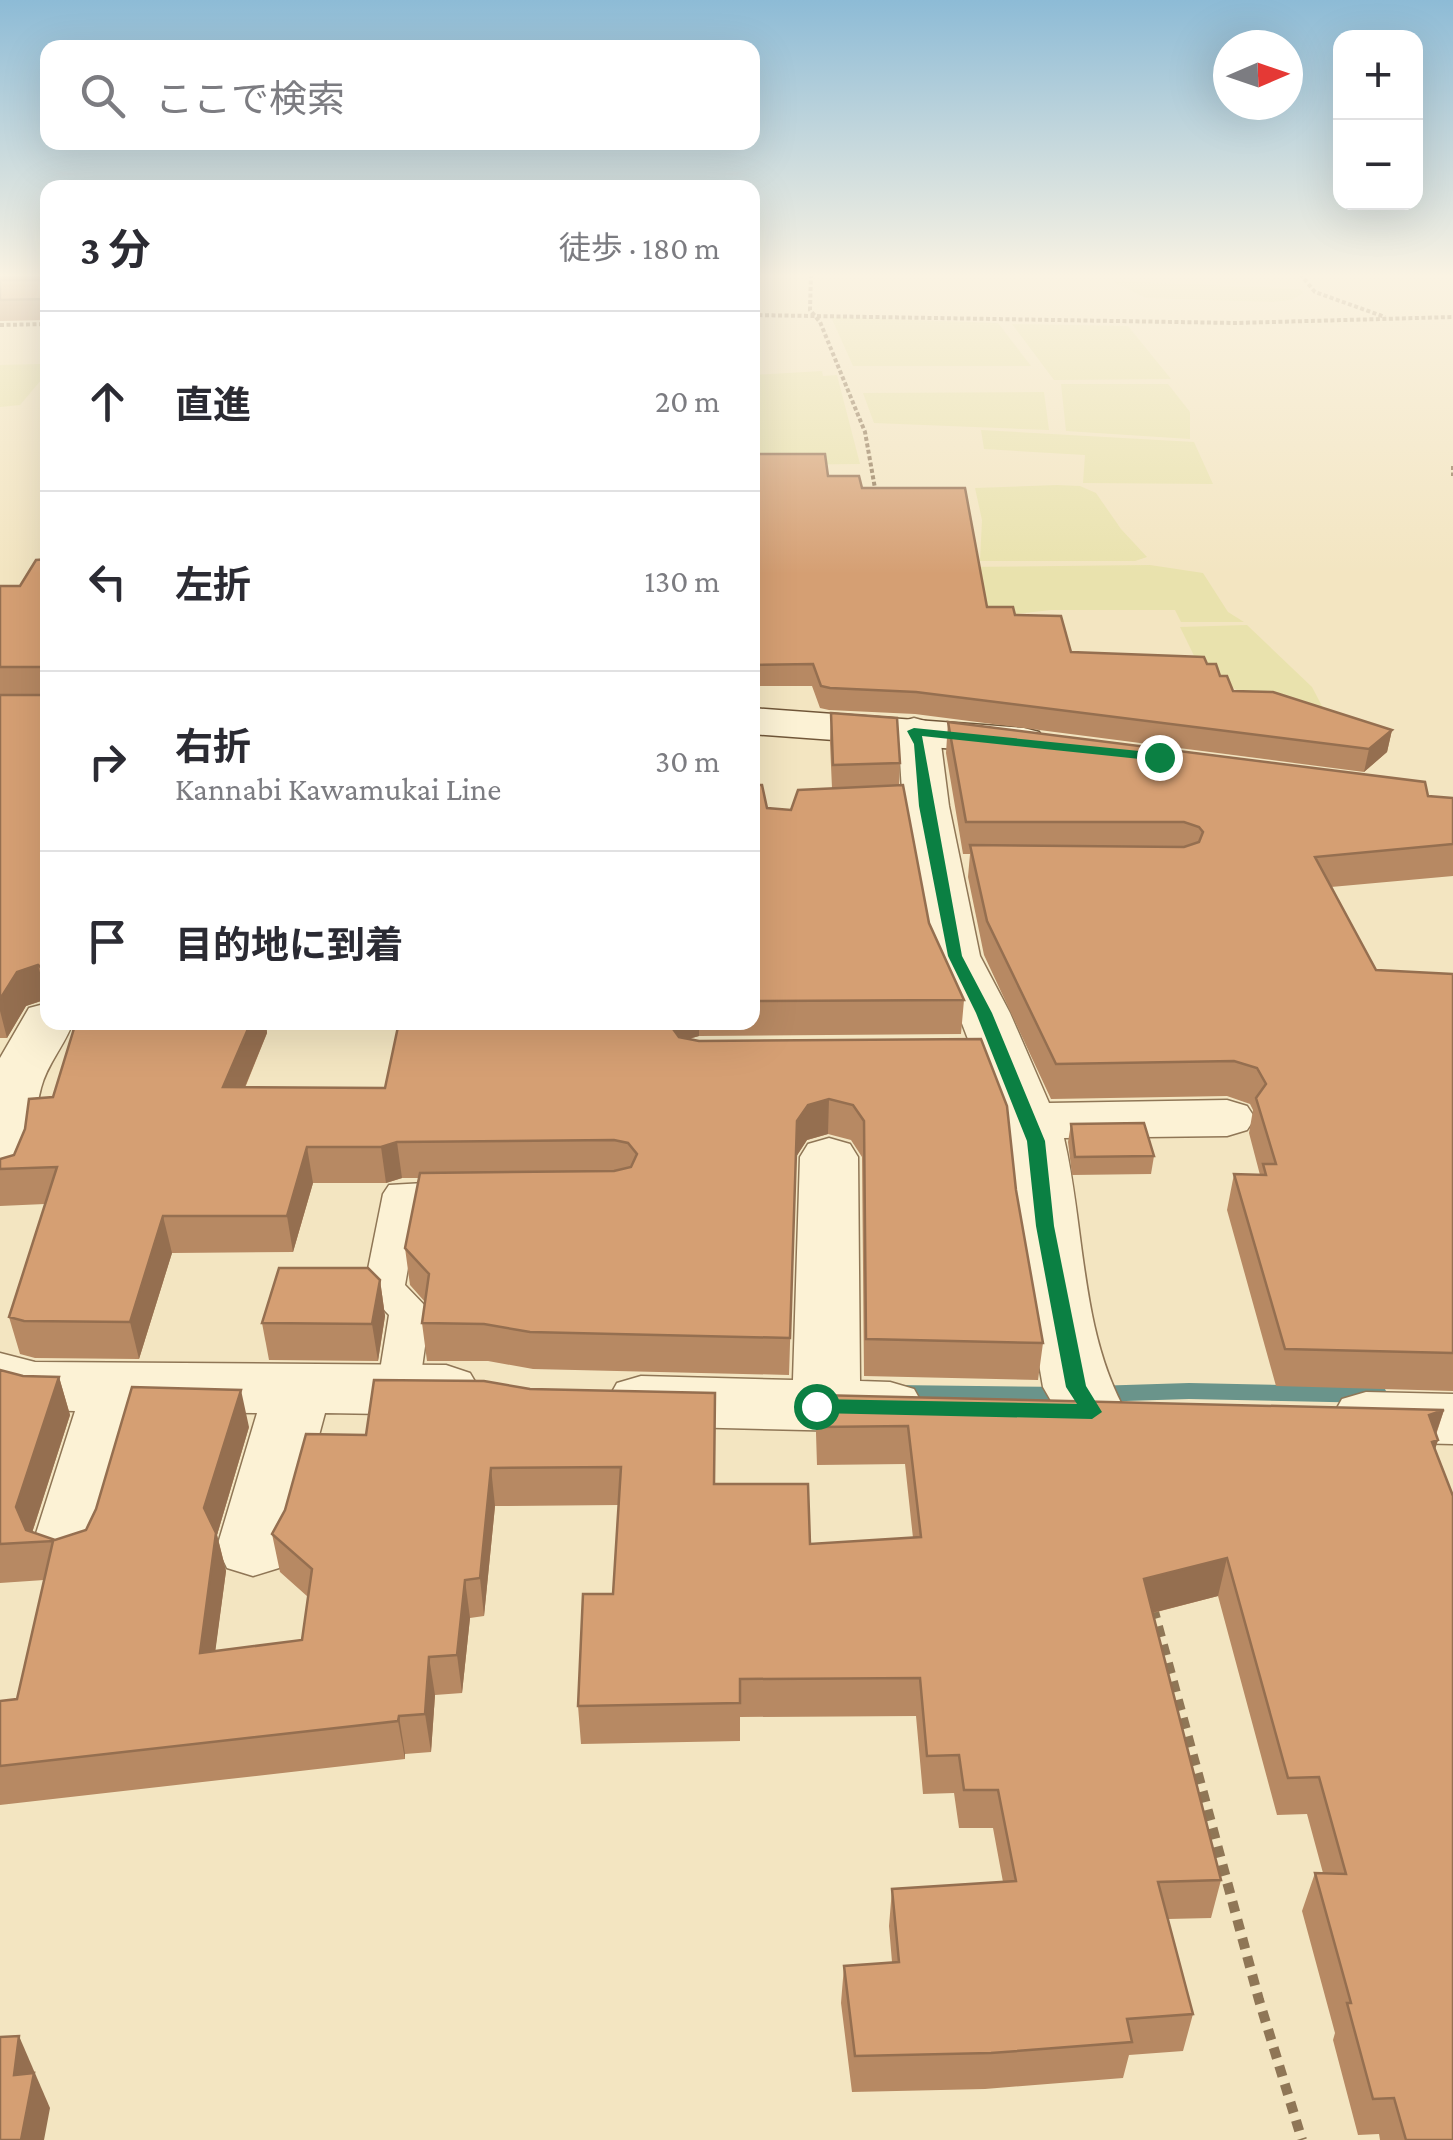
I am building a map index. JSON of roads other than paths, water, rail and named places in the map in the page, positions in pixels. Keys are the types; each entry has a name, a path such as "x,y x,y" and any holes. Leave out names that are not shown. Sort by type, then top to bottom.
{"street":[{"path":"760,721 1070,746"},
{"path":"590,1400 1120,1412 1076,1387 1045,1226 1036,1141 955,956 955,866 908,807 920,744 914,731"},
{"path":"0,1176 6,1164 6,1087 41,1030"},
{"path":"944,1054 1001,1054"},
{"path":"1028,1121 1228,1118"},
{"path":"826,1406 829,1156"},
{"path":"0,1377 35,1386 503,1393"},
{"path":"68,1546 116,1386"},
{"path":"254,1546 298,1388"},
{"path":"1301,1416 1453,1419"}],"lane":[{"path":"398,1389 410,1311 384,1289 402,1194 499,1193"}],"waterway":[{"path":"1094,1394 1189,1391 1377,1395"},
{"path":"894,1393 1068,1395"}]}
